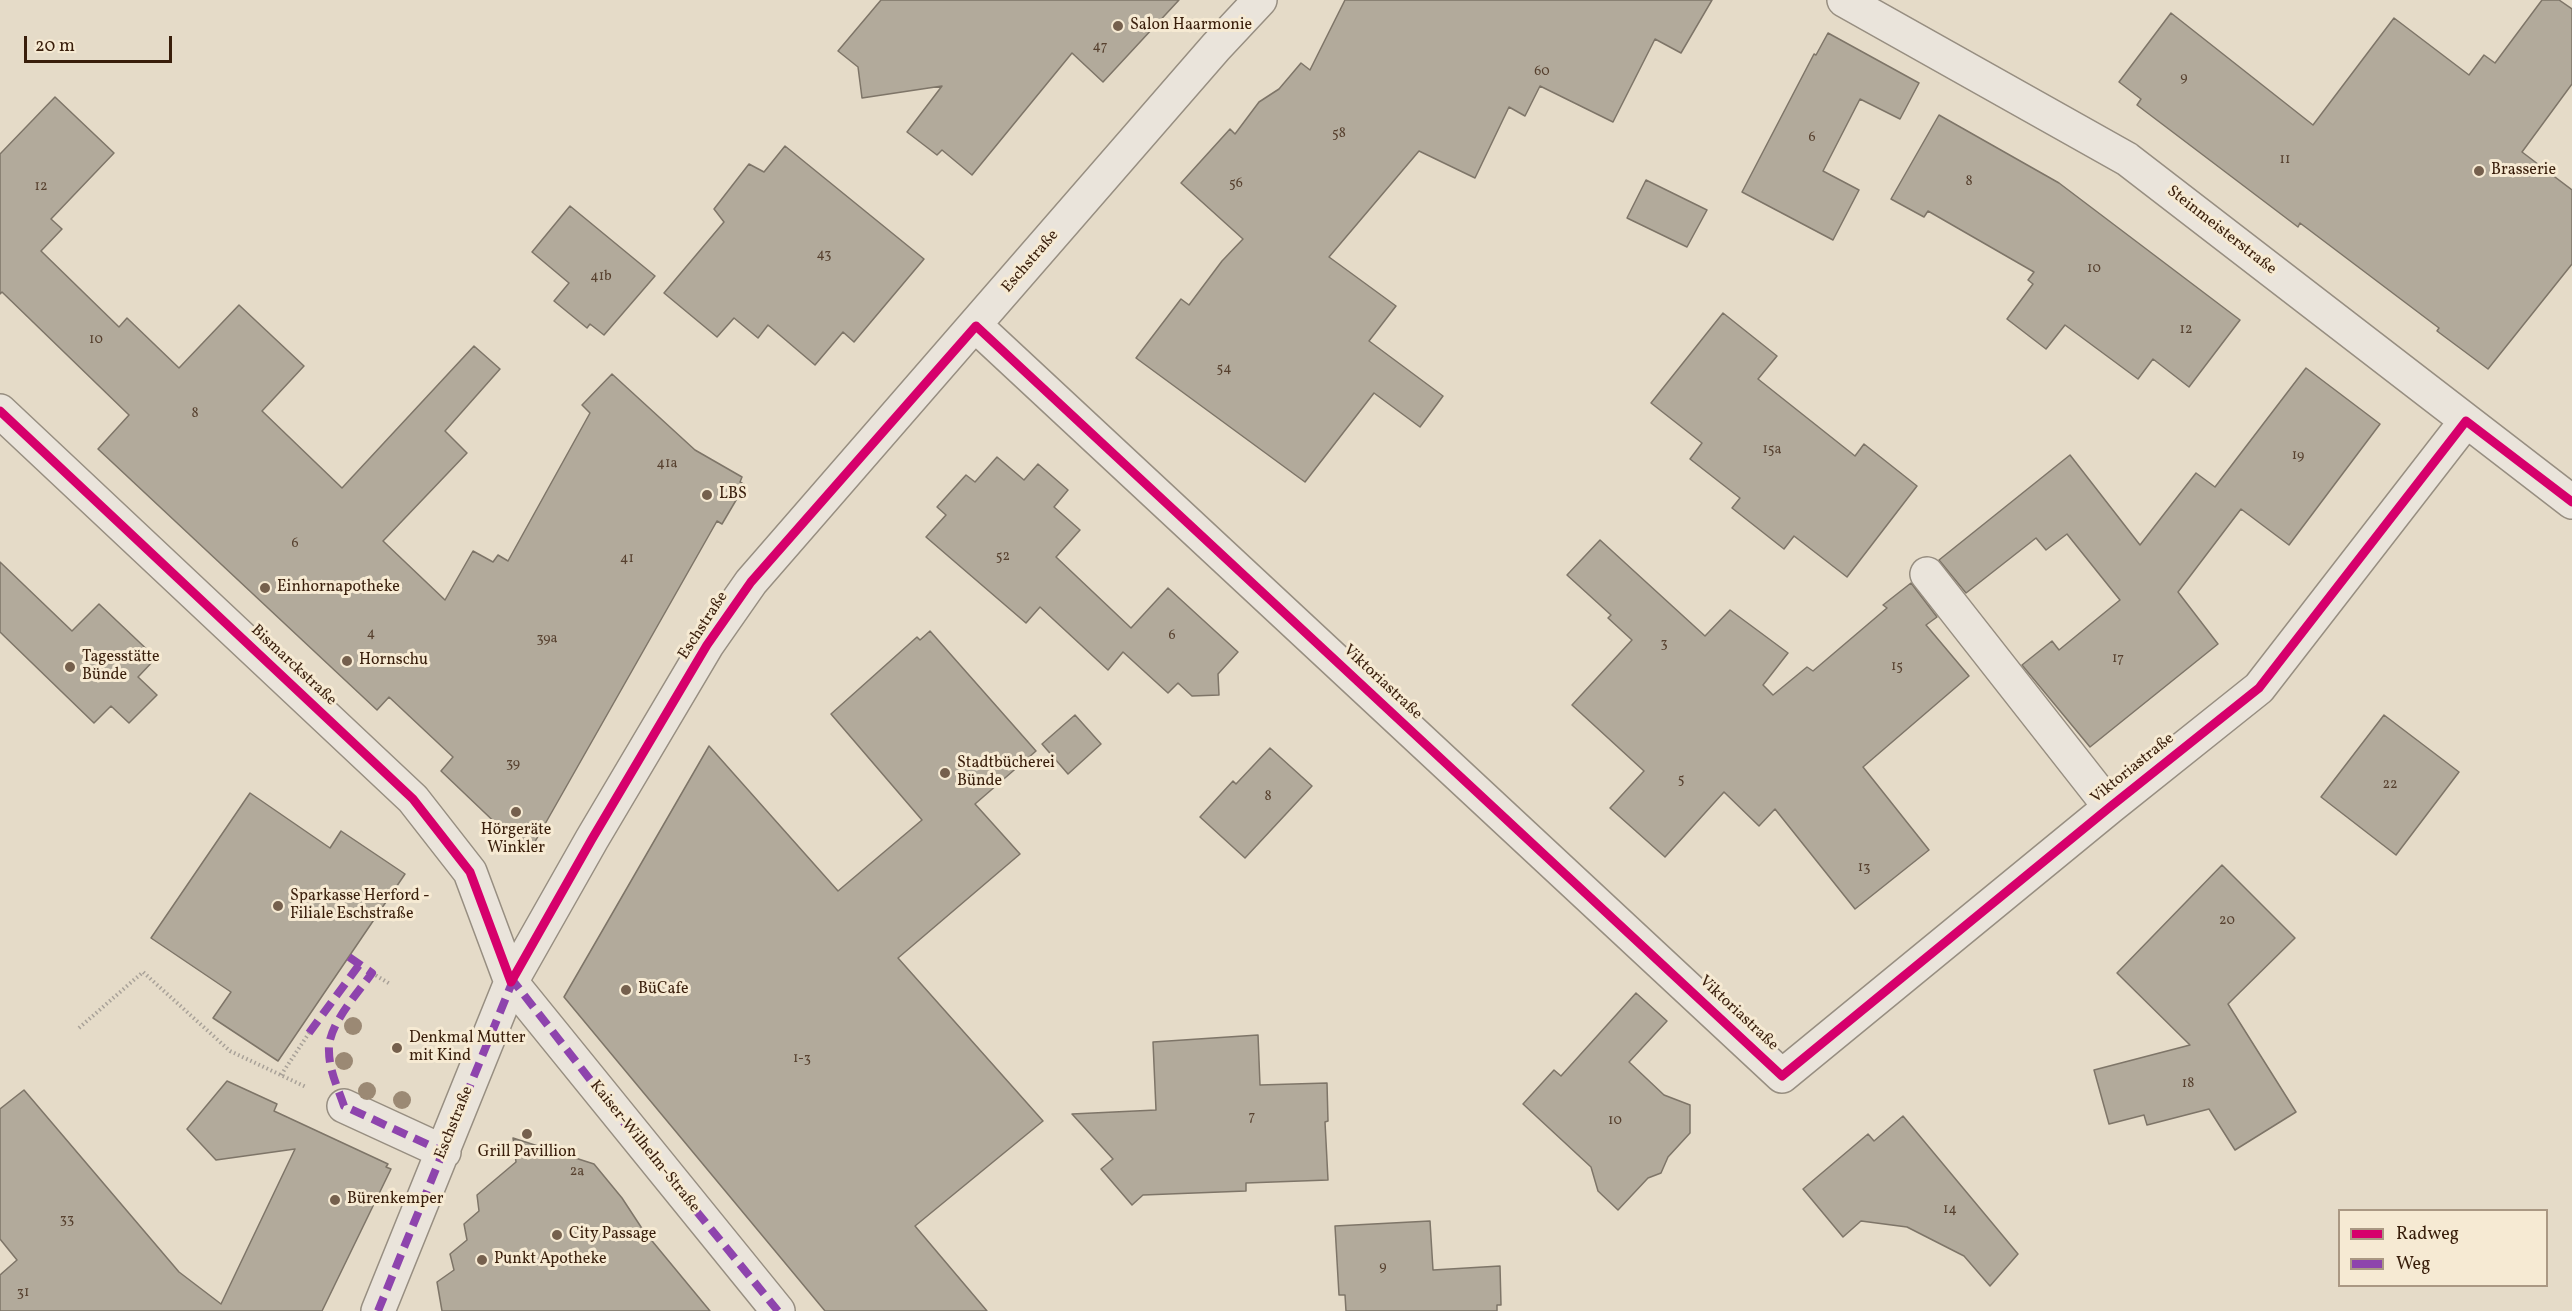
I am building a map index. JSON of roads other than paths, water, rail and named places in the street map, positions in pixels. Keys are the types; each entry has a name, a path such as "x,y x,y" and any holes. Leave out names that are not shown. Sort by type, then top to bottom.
{"street":[{"name":"Eschstraße","path":"378,1311 512,982 592,839 707,645 751,582 976,326 1216,47 1260,0"},
{"name":"Steinmeisterstraße","path":"1844,0 2127,159 2572,502"},
{"name":"Viktoriastraße","path":"976,326 1782,1076 2259,688 2466,421"},
{"name":"Bismarckstraße","path":"0,411 413,799 470,872 512,982"},
{"name":"Viktoriastraße","path":"1927,574 2110,807"},
{"name":"Kaiser-Wilhelm-Straße","path":"512,982 778,1311"},
{"path":"344,1106 444,1152"}],"place":[{"name":"Salon Haarmonie","path":"1118,26"},
{"name":"Brasserie","path":"2479,171"},
{"name":"LBS","path":"707,495"},
{"name":"Einhornapotheke","path":"265,588"},
{"name":"Hornschu","path":"347,661"},
{"name":"Tagesstätte Bünde","path":"70,667"},
{"name":"Stadtbücherei Bünde","path":"945,773"},
{"name":"Hörgeräte Winkler","path":"516,812"},
{"name":"Sparkasse Herford - Filiale Eschstraße","path":"278,906"},
{"name":"BüCafe","path":"626,990"},
{"name":"Denkmal Mutter mit Kind","path":"397,1048"},
{"name":"Grill Pavillion","path":"527,1134"},
{"name":"Bürenkemper","path":"335,1200"},
{"name":"City Passage","path":"557,1235"},
{"name":"Punkt Apotheke","path":"482,1260"}]}
